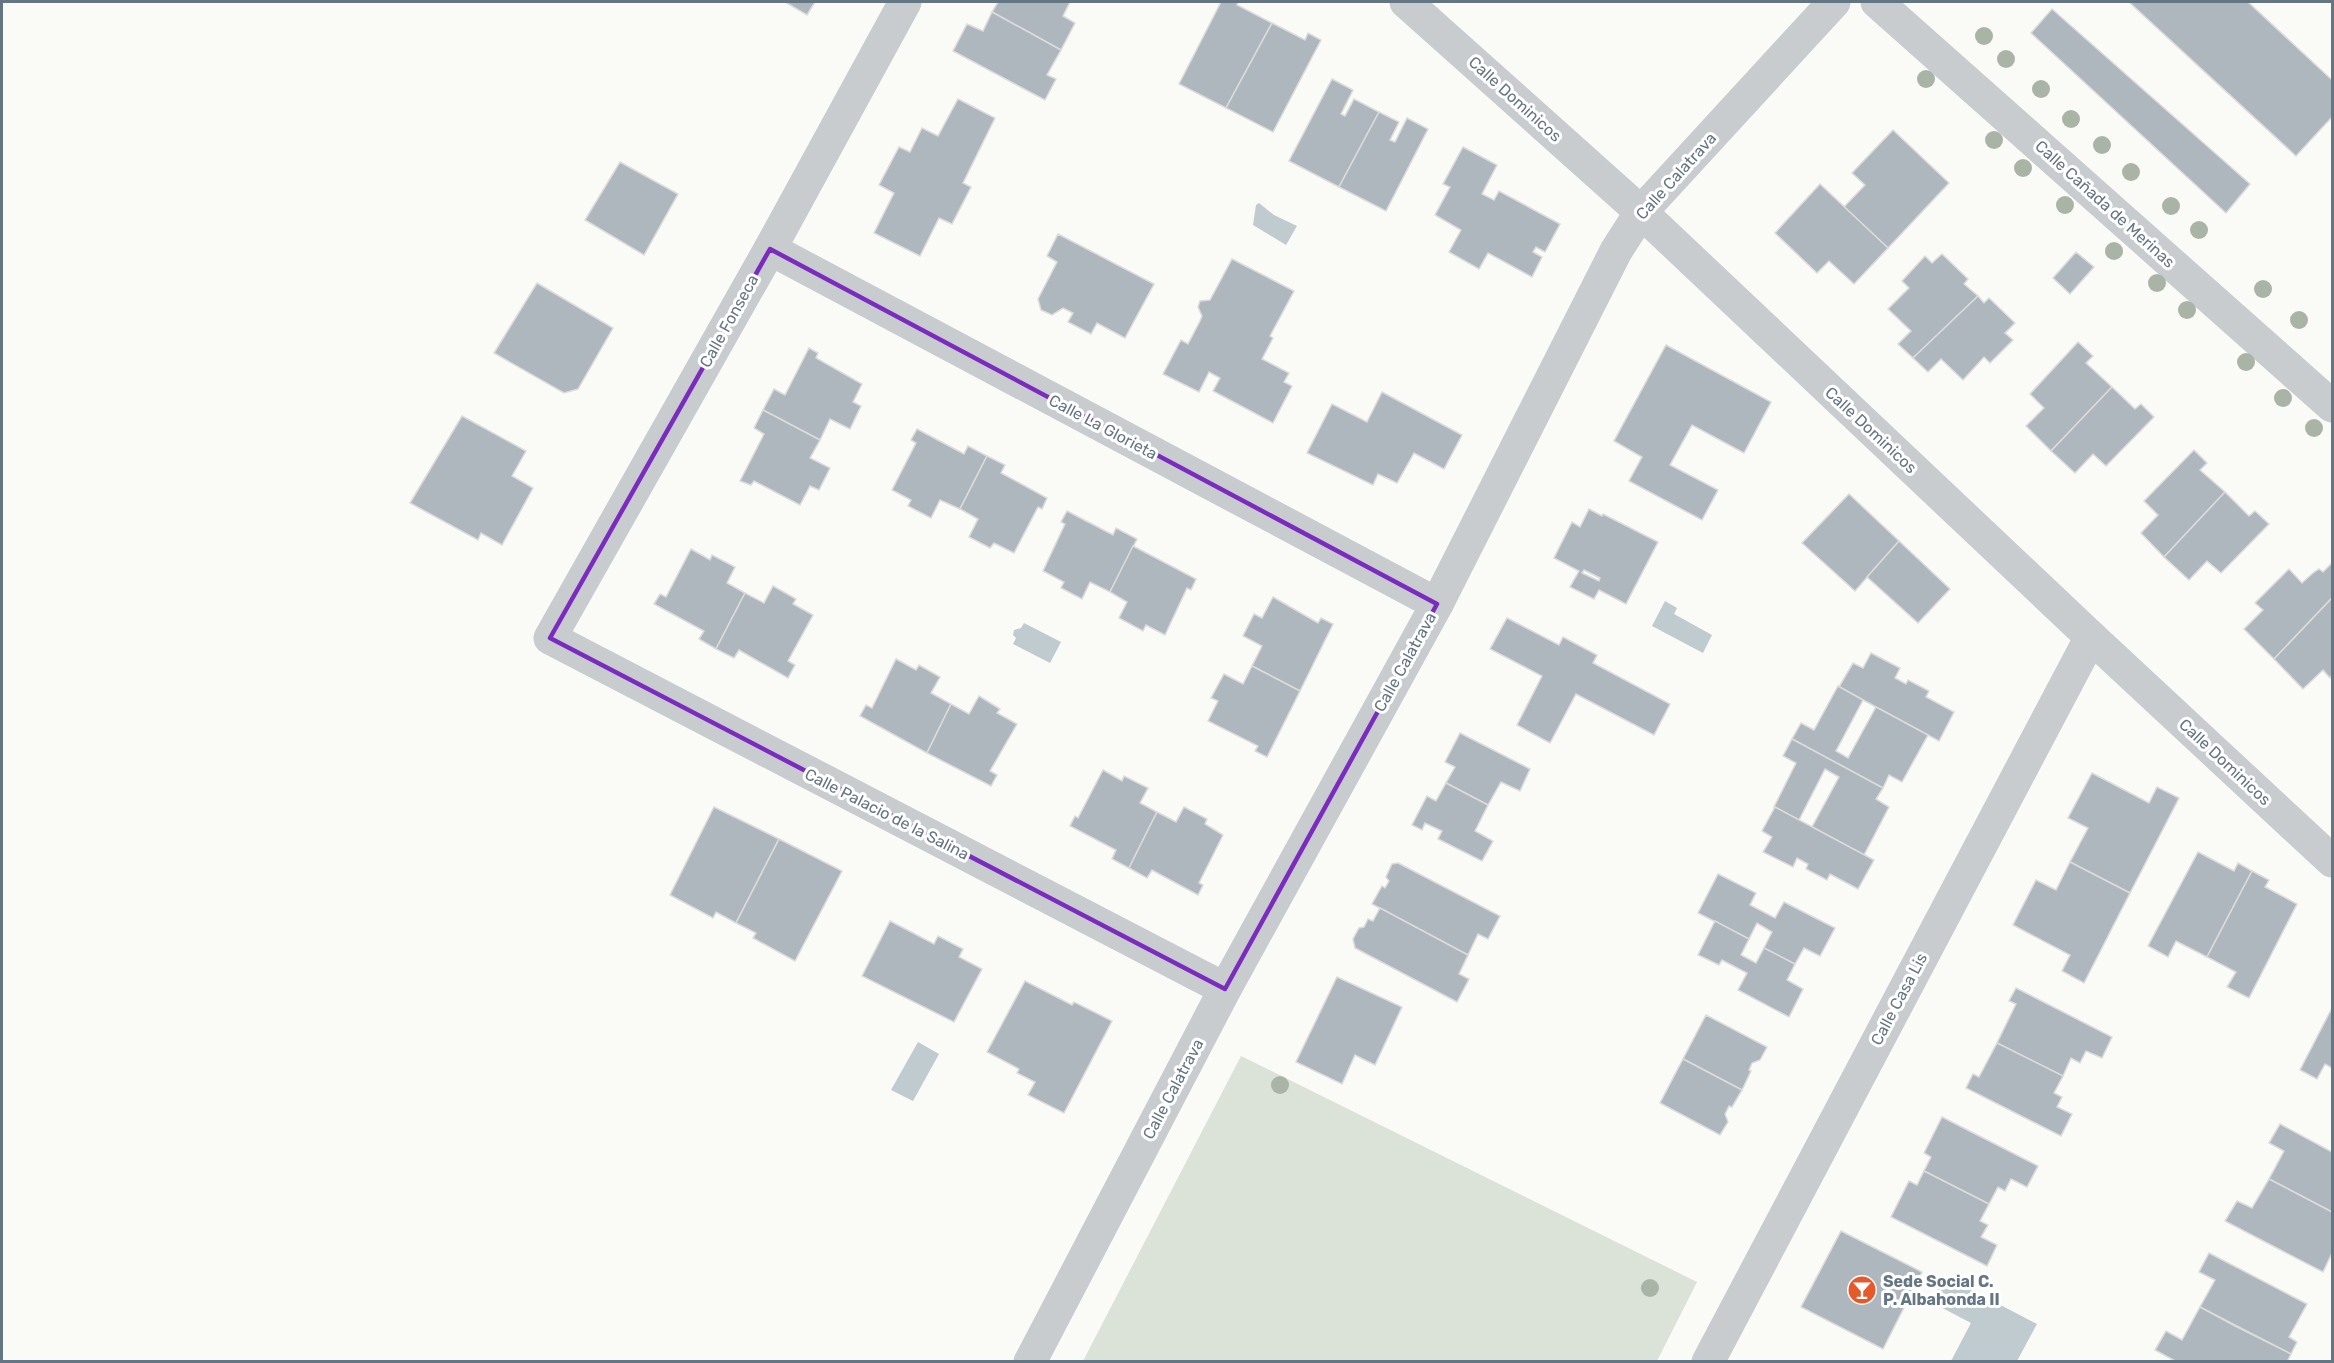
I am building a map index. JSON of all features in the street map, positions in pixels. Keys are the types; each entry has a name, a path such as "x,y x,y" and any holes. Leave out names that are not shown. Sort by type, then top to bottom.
{"street":[{"name":"Calle Fonseca","path":"550,638 770,249 905,2"},
{"name":"Calle Dominicos","path":"1406,2 1641,212 2332,861"},
{"name":"Calle Calatrava","path":"1030,1362 1225,989 1437,604 1616,251 1641,212 1834,2"},
{"name":"Calle Cañada de Merinas","path":"1876,2 2332,406"},
{"name":"Calle La Glorieta","path":"770,249 1437,604"},
{"name":"Calle Casa Lis","path":"1708,1362 2091,637"},
{"name":"Calle Palacio de la Salina","path":"550,638 1225,989"}],"highlighted area":[{"path":"770,249 1437,604 1225,989 550,638"}],"shaded area":[{"path":"1259,203 1274,215 1297,226 1286,245 1253,225 1256,205"},
{"path":"1665,601 1677,608 1674,614 1712,635 1703,653 1652,626"},
{"path":"1024,623 1061,642 1050,663 1013,644 1016,638 1013,635 1014,630 1021,628"},
{"path":"918,1042 939,1054 913,1101 891,1090"},
{"path":"1241,1056 1697,1282 1657,1361 1083,1361"},
{"path":"1945,1276 2037,1324 2017,1361 1951,1361 1971,1323 1931,1302"}],"building":[{"path":"785,2 815,2 807,15"},
{"path":"998,2 1070,2 1063,16 1075,23 1061,50 992,12"},
{"path":"1221,2 1238,2 1237,5 1272,23 1226,108 1179,84"},
{"path":"2129,2 2248,2 2332,80 2332,117 2296,156"},
{"path":"2052,9 2250,184 2226,213 2031,33"},
{"path":"992,12 1061,50 1047,75 1056,79 1045,100 953,51 967,24 983,31"},
{"path":"1272,23 1305,40 1308,33 1321,40 1273,132 1226,108"},
{"path":"1332,79 1353,90 1341,114 1345,116 1354,99 1379,112 1339,187 1289,161"},
{"path":"958,99 995,118 963,183 971,187 952,224 939,218 920,256 874,233 894,193 879,185 899,147 910,152 922,128 938,136"},
{"path":"1379,112 1399,122 1390,140 1395,142 1407,118 1428,129 1386,211 1339,187"},
{"path":"1893,130 1949,183 1888,248 1844,207 1865,185 1852,173"},
{"path":"1463,147 1497,165 1482,194 1494,200 1499,191 1560,224 1545,252 1536,247 1533,252 1542,257 1532,277 1488,253 1479,269 1449,252 1461,230 1435,215 1450,187 1443,184"},
{"path":"620,162 678,194 644,255 585,220"},
{"path":"1820,184 1888,248 1854,284 1829,261 1817,273 1775,233"},
{"path":"1058,234 1154,284 1125,338 1097,323 1091,334 1068,322 1073,313 1063,308 1052,315 1041,310 1038,299 1057,262 1047,256"},
{"path":"2076,252 2094,267 2070,294 2053,278"},
{"path":"1942,254 1968,279 1964,284 1978,296 1913,358 1898,344 1911,331 1888,309 1909,288 1902,281 1925,256 1932,263"},
{"path":"1232,259 1294,291 1270,336 1273,338 1262,359 1289,373 1284,382 1292,386 1273,423 1213,391 1220,378 1209,372 1199,392 1163,374 1181,340 1188,344 1202,316 1198,307 1200,301 1210,300"},
{"path":"537,283 613,328 578,389 564,393 494,353"},
{"path":"1978,296 1984,303 1989,298 2015,323 2005,333 2013,340 1990,363 1984,357 1963,380 1941,359 1928,372 1913,358"},
{"path":"2078,342 2093,356 2086,363 2112,387 2051,451 2026,426 2044,408 2030,394"},
{"path":"1666,345 1771,402 1744,453 1692,425 1670,465 1718,490 1702,520 1629,481 1642,457 1614,441"},
{"path":"809,348 818,353 816,358 862,384 853,402 861,406 850,429 830,419 820,440 763,410 774,389 785,395"},
{"path":"2112,387 2135,409 2141,404 2154,417 2106,466 2093,454 2075,473 2051,451"},
{"path":"1382,392 1462,435 1444,469 1414,453 1397,483 1378,474 1373,485 1307,453 1332,404 1367,422"},
{"path":"763,410 820,440 810,458 830,468 819,490 810,486 800,505 754,481 751,485 740,481 764,434 754,428"},
{"path":"462,416 526,451 512,476 533,488 502,545 481,533 478,540 410,503"},
{"path":"917,429 964,454 968,446 987,456 960,509 940,500 931,518 908,506 911,500 892,490 916,443 911,440"},
{"path":"2194,450 2207,463 2200,470 2225,492 2164,557 2141,533 2158,515 2144,501"},
{"path":"987,456 1005,465 1001,473 1047,498 1042,509 1038,507 1014,553 994,543 990,548 969,537 978,519 960,509"},
{"path":"2225,492 2249,516 2255,511 2269,524 2221,573 2207,561 2189,580 2164,557"},
{"path":"1849,494 1899,541 1855,591 1802,543"},
{"path":"1589,509 1658,542 1626,604 1599,590 1594,599 1570,587 1579,571 1554,558 1572,522 1580,527","holes":["1584,570 1600,578 1599,581 1582,573"]},
{"path":"1067,511 1113,535 1116,528 1137,539 1110,592 1090,582 1082,599 1061,588 1064,582 1043,571 1065,524 1061,522"},
{"path":"1899,541 1950,589 1918,623 1867,577"},
{"path":"1133,546 1196,579 1191,590 1187,588 1165,635 1146,625 1143,631 1119,618 1127,602 1110,592"},
{"path":"691,549 710,560 712,555 735,567 727,583 745,593 716,649 699,639 704,631 654,604 660,594 666,597"},
{"path":"2331,564 2332,598 2274,659 2244,629 2263,610 2255,603 2289,569 2302,583 2319,569 2323,572"},
{"path":"773,586 796,599 793,604 813,615 788,661 795,665 788,678 739,650 734,658 716,649 745,593 764,603"},
{"path":"1273,597 1318,623 1321,618 1333,624 1300,691 1252,666 1262,646 1243,636 1254,614 1262,618"},
{"path":"2332,598 2332,675 2330,678 2323,670 2303,689 2274,659"},
{"path":"1507,618 1559,645 1563,637 1597,655 1593,663 1670,704 1654,735 1576,694 1550,743 1517,725 1542,676 1490,649"},
{"path":"1871,653 1900,668 1895,678 1906,684 1908,680 1929,691 1926,697 1954,712 1939,741 1839,687 1853,663 1863,668"},
{"path":"896,659 916,670 919,665 940,677 931,693 951,704 927,753 860,716 866,705 872,708"},
{"path":"1252,666 1300,691 1267,757 1255,751 1258,746 1208,721 1218,701 1211,698 1224,674 1243,684"},
{"path":"1838,686 1863,700 1836,751 1848,758 1876,707 1928,735 1902,782 1889,775 1883,788 1792,739 1801,723 1814,730"},
{"path":"979,696 1000,709 997,713 1017,724 990,771 997,775 991,786 927,753 951,704 969,714"},
{"path":"1460,733 1530,769 1520,791 1501,782 1488,805 1446,783 1455,767 1445,762"},
{"path":"1792,739 1883,788 1876,799 1889,807 1864,855 1812,827 1839,777 1825,769 1799,820 1774,807 1796,763 1783,756"},
{"path":"1103,770 1122,781 1124,776 1148,788 1140,803 1157,812 1129,868 1112,859 1116,850 1070,826 1075,816 1078,818"},
{"path":"2092,773 2149,803 2157,787 2179,798 2130,893 2070,862 2088,828 2068,818"},
{"path":"1446,783 1488,805 1475,831 1493,841 1482,861 1438,839 1442,831 1425,823 1422,830 1412,825 1427,796 1436,801"},
{"path":"714,807 779,839 736,923 716,912 713,918 670,895"},
{"path":"1184,807 1207,819 1205,824 1223,835 1199,883 1203,885 1198,895 1152,870 1147,878 1129,868 1157,812 1176,822"},
{"path":"1775,807 1874,860 1858,889 1830,874 1827,880 1806,869 1808,864 1797,858 1793,867 1763,852 1772,837 1762,831"},
{"path":"779,839 842,871 795,961 753,938 756,933 736,923"},
{"path":"2198,852 2234,871 2238,863 2252,871 2207,957 2176,941 2168,957 2148,946"},
{"path":"2070,862 2130,893 2084,983 2062,971 2070,955 2013,925 2036,880 2056,890"},
{"path":"1398,863 1500,916 1488,939 1478,934 1468,955 1372,904 1382,886 1385,888 1389,881 1386,877 1392,864"},
{"path":"2252,871 2269,880 2265,887 2297,904 2249,998 2227,987 2236,972 2207,957"},
{"path":"1718,874 1756,893 1750,905 1775,918 1784,902 1835,928 1820,956 1804,948 1795,964 1764,948 1772,932 1757,923 1749,939 1698,913"},
{"path":"1380,908 1468,955 1459,974 1469,979 1457,1002 1355,948 1353,939 1359,928 1364,927 1368,919 1373,921"},
{"path":"890,921 934,944 938,936 963,949 959,957 982,969 954,1022 862,976"},
{"path":"1715,921 1749,939 1741,955 1756,963 1764,948 1795,964 1787,980 1803,989 1789,1017 1738,990 1747,973 1722,960 1719,965 1698,955"},
{"path":"1337,977 1402,1007 1375,1065 1355,1055 1342,1084 1296,1062"},
{"path":"1025,981 1072,1005 1074,1002 1112,1021 1064,1113 1028,1095 1035,1082 1017,1073 1019,1069 987,1052"},
{"path":"2016,988 2112,1037 2102,1058 2086,1051 2080,1063 2071,1058 2063,1076 1997,1043 2016,1004 2009,1001"},
{"path":"2332,1008 2332,1068 2325,1064 2317,1079 2300,1070"},
{"path":"1706,1015 1767,1047 1760,1060 1752,1063 1749,1070 1751,1071 1742,1090 1683,1059"},
{"path":"1997,1043 2063,1076 2054,1093 2062,1097 2057,1107 2072,1114 2061,1136 1966,1088 1973,1074 1979,1077"},
{"path":"1683,1059 1742,1090 1725,1114 1728,1122 1720,1135 1660,1103"},
{"path":"1942,1117 2038,1166 2027,1187 2011,1179 2005,1191 1998,1187 1989,1204 1924,1171 1931,1157 1924,1153"},
{"path":"2280,1124 2332,1152 2332,1212 2269,1179 2284,1151 2269,1143"},
{"path":"1924,1171 1989,1204 1980,1221 1988,1225 1981,1237 1997,1245 1987,1266 1891,1217 1909,1181 1917,1185"},
{"path":"2269,1179 2332,1212 2332,1253 2323,1272 2225,1221 2237,1201 2252,1208"},
{"name":"Sede Social C. P. Albahonda II","path":"1841,1231 1922,1272 1883,1349 1801,1307"},
{"path":"2209,1253 2307,1304 2289,1337 2297,1342 2291,1354 2200,1307 2215,1280 2199,1272"},
{"path":"2200,1307 2291,1354 2287,1362 2177,1362 2155,1350 2166,1331 2182,1340"}],"place":[{"name":"Sede Social C. P. Albahonda II","path":"1862,1290"}]}
